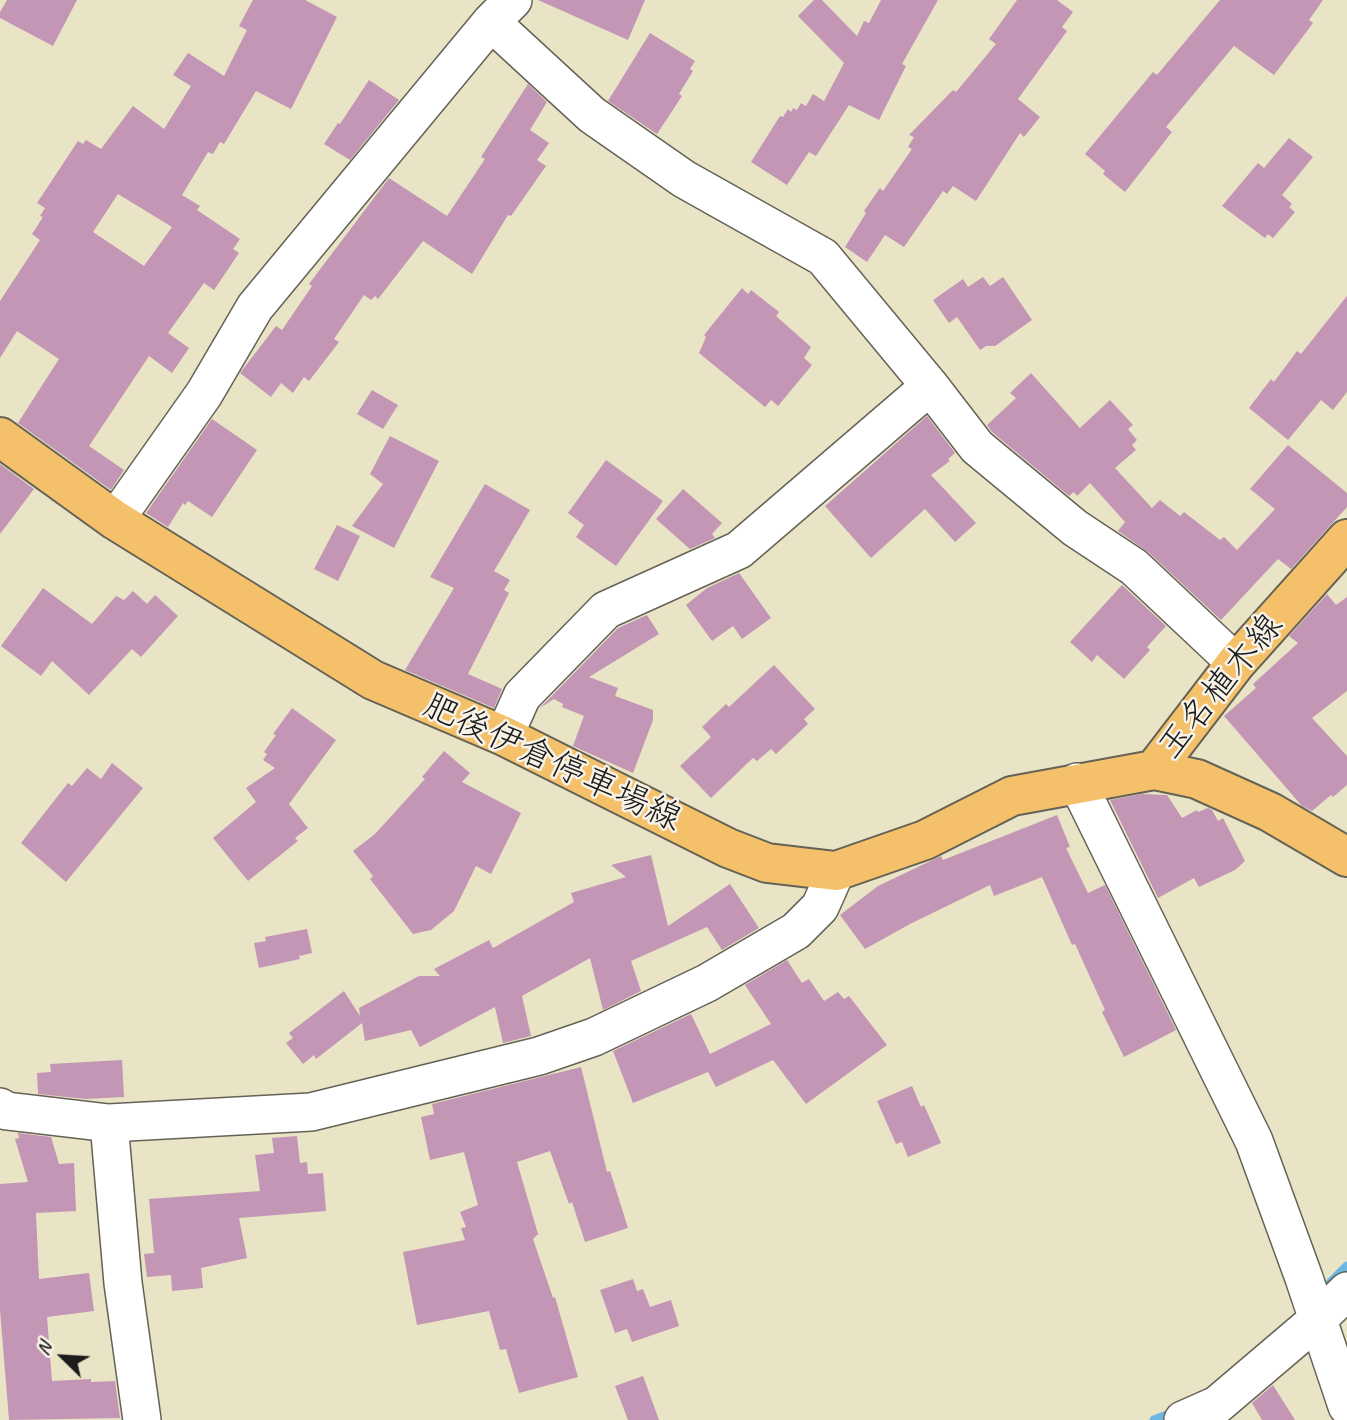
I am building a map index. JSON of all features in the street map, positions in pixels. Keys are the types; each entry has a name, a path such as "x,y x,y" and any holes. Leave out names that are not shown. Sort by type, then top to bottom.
{"main road":[{"name":"肥後伊倉停車場線","path":"0,437 115,520 373,680 504,736 728,848 767,863 836,871 925,840 1012,796 1154,770"},
{"name":"玉名植木線","path":"1347,539 1236,663 1154,770 1197,779 1270,812 1347,857"}],"street":[{"path":"115,520 204,394 254,307 502,11 592,115 684,179 823,257 977,447 1075,528 1134,567 1236,663"},
{"path":"504,736 522,696 607,610 739,550 930,386"},
{"path":"1077,782 1254,1141 1347,1406"},
{"path":"0,1107 7,1111 110,1123 311,1112 539,1056 594,1037 707,983 796,930 820,907 836,871"},
{"path":"110,1123 123,1283 142,1420"},
{"path":"1183,1420 1217,1405 1347,1291"}],"building":[{"path":"7,0 77,0 53,46 0,18 0,12"},
{"path":"253,0 305,0 337,17 291,109 256,91 224,144 220,142 213,154 208,152 182,195 200,206 197,210 240,239 233,249 239,253 214,290 204,283 168,333 189,348 172,373 149,356 89,446 124,470 111,490 18,423 59,359 17,331 0,358 0,301 40,240 32,234 43,217 40,216 45,208 37,203 78,141 83,144 86,140 101,149 133,106 164,129 191,86 173,75 188,53 224,76 247,30 239,26","holes":["118,194 172,227 144,266 93,232"]},
{"path":"538,0 645,0 628,40"},
{"path":"814,0 822,0 857,36 864,21 869,23 881,0 938,0 902,64 906,66 879,120 849,105 816,156 809,152 787,185 751,162 780,116 783,117 788,109 791,112 793,108 797,110 801,103 806,106 813,94 824,101 844,63 798,16"},
{"path":"1017,0 1057,0 1073,12 1062,27 1067,31 1018,99 1040,117 1024,137 1020,133 976,201 953,186 947,194 943,191 904,247 885,235 867,262 845,247 866,213 864,211 880,188 883,191 912,149 908,147 914,137 909,135 953,90 956,92 996,44 989,39"},
{"path":"1220,0 1323,0 1309,20 1313,23 1274,75 1234,46 1166,127 1172,132 1125,192 1103,174 1105,171 1085,154 1153,72 1157,75"},
{"path":"650,33 695,61 690,69 693,71 679,94 682,96 657,134 608,101"},
{"path":"369,80 399,100 350,160 324,144"},
{"path":"528,84 547,102 530,130 549,143 537,160 546,166 511,216 508,215 472,274 423,241 378,299 375,296 371,300 364,295 334,339 339,342 309,381 304,377 293,393 281,383 271,397 240,373 276,326 282,330 312,286 309,284 389,178 447,216 485,159 481,157"},
{"path":"1289,138 1313,157 1282,195 1292,204 1289,207 1295,212 1273,238 1268,234 1265,238 1222,206 1258,163 1264,168"},
{"path":"983,277 990,286 1003,277 1032,320 995,346 986,346 980,350 957,317 949,323 933,300 963,279 968,287"},
{"path":"742,288 748,294 751,290 779,312 776,316 811,347 804,358 812,365 778,406 771,400 765,407 699,353 706,337 704,335"},
{"path":"1347,296 1347,392 1333,410 1321,400 1288,440 1249,408 1271,379 1274,382 1297,351 1301,354"},
{"path":"1031,373 1080,428 1110,400 1133,425 1128,429 1137,440 1132,445 1136,450 1115,468 1152,508 1160,500 1180,516 1184,512 1220,540 1224,537 1237,550 1275,509 1250,489 1288,445 1347,493 1347,507 1291,569 1278,559 1221,620 1148,552 1118,531 1125,522 1090,483 1077,496 1074,492 1069,496 992,432 987,425 1016,398 1010,393"},
{"path":"372,390 398,405 383,429 357,414"},
{"path":"927,416 955,453 948,459 950,461 931,475 976,523 955,542 925,509 871,558 825,506"},
{"path":"212,419 257,450 212,517 188,501 185,505 183,503 168,527 146,513"},
{"path":"390,436 439,461 394,548 352,526 383,484 370,474"},
{"path":"606,460 663,501 616,566 576,537 584,525 568,513"},
{"path":"0,464 34,489 0,534"},
{"path":"485,484 530,510 494,571 510,580 504,590 509,593 468,674 502,689 494,708 405,670 454,588 430,577"},
{"path":"683,489 722,523 712,534 715,538 690,549 656,519"},
{"path":"337,525 360,536 338,581 314,569"},
{"path":"739,573 771,618 742,639 733,626 712,641 686,605 707,588"},
{"path":"1122,585 1166,626 1147,647 1150,650 1124,679 1097,655 1092,662 1070,642"},
{"path":"43,588 92,624 116,596 124,600 133,591 147,604 155,595 178,616 141,657 132,649 89,695 52,661 41,676 1,646"},
{"path":"1327,594 1336,605 1347,597 1347,691 1312,718 1347,756 1347,785 1312,811 1302,806 1224,716 1256,688 1253,684 1298,643 1289,636"},
{"path":"647,615 659,634 589,677 618,688 615,696 653,710 653,720 633,773 573,746 584,716 562,707 563,704 554,699 540,708 618,628"},
{"path":"774,665 815,709 804,719 808,724 776,754 771,749 757,761 753,758 711,798 680,766 711,737 702,727 726,704 729,707"},
{"path":"292,708 336,740 289,804 308,828 295,838 298,841 248,881 213,838 256,802 246,788 275,768 263,760 267,754 264,752"},
{"path":"444,751 470,773 462,782 521,813 491,874 476,866 454,911 431,930 413,934 370,879 373,876 353,851 375,834 425,779 422,777"},
{"path":"112,763 143,788 66,882 21,843 68,783 72,786 87,768 101,779"},
{"path":"1142,794 1167,795 1182,818 1197,810 1212,810 1218,821 1223,818 1245,861 1235,870 1199,887 1194,878 1158,898 1110,800"},
{"path":"1057,815 1070,847 1066,848 1088,893 1105,885 1176,1030 1124,1057 1102,1012 1105,1010 1075,944 1072,945 1042,877 994,896 990,885 865,949 840,915 878,886 941,856 943,860"},
{"path":"651,855 668,926 730,884 759,928 722,950 707,927 631,961 641,991 603,1010 590,958 522,996 531,1036 503,1043 495,1007 420,1047 411,1030 365,1041 362,1023 316,1059 314,1055 303,1064 286,1043 293,1038 289,1033 344,991 360,1016 359,1008 419,976 440,976 434,969 489,940 493,948 574,902 571,893 626,877 611,865"},
{"path":"307,929 312,953 299,956 300,959 259,968 254,943 266,941 265,937"},
{"path":"787,960 802,983 809,979 824,1001 838,992 844,999 849,996 887,1045 806,1104 773,1060 716,1087 708,1072 633,1103 613,1051 691,1014 710,1054 771,1024 745,985"},
{"path":"122,1060 124,1097 86,1099 38,1094 37,1073 51,1072 50,1064"},
{"path":"581,1067 607,1172 610,1171 628,1228 585,1242 572,1202 569,1204 550,1151 517,1162 538,1234 533,1239 553,1298 555,1297 578,1377 519,1393 506,1349 500,1350 489,1311 417,1325 403,1252 465,1240 461,1228 466,1227 460,1212 478,1205 464,1152 430,1160 421,1117 434,1114 432,1104"},
{"path":"912,1086 941,1143 908,1157 902,1142 896,1144 877,1101"},
{"path":"18,1133 51,1137 59,1164 74,1163 76,1211 36,1213 39,1279 89,1273 94,1311 47,1317 52,1381 115,1381 120,1418 9,1420 0,1310 0,1184 28,1182 15,1139 19,1138"},
{"path":"297,1136 300,1163 307,1162 308,1174 323,1173 326,1211 239,1218 247,1258 201,1268 203,1288 172,1291 171,1275 147,1277 144,1254 154,1253 149,1199 260,1191 255,1155 274,1153 272,1138"},
{"path":"633,1279 637,1291 643,1289 650,1307 671,1300 679,1326 632,1342 627,1329 615,1333 600,1290"},
{"path":"643,1376 659,1420 628,1420 615,1386"},
{"path":"1273,1385 1295,1420 1262,1420 1252,1403"}],"waterway":[{"path":"1330,1283 1347,1266"},
{"path":"1154,1420 1175,1412"}]}
